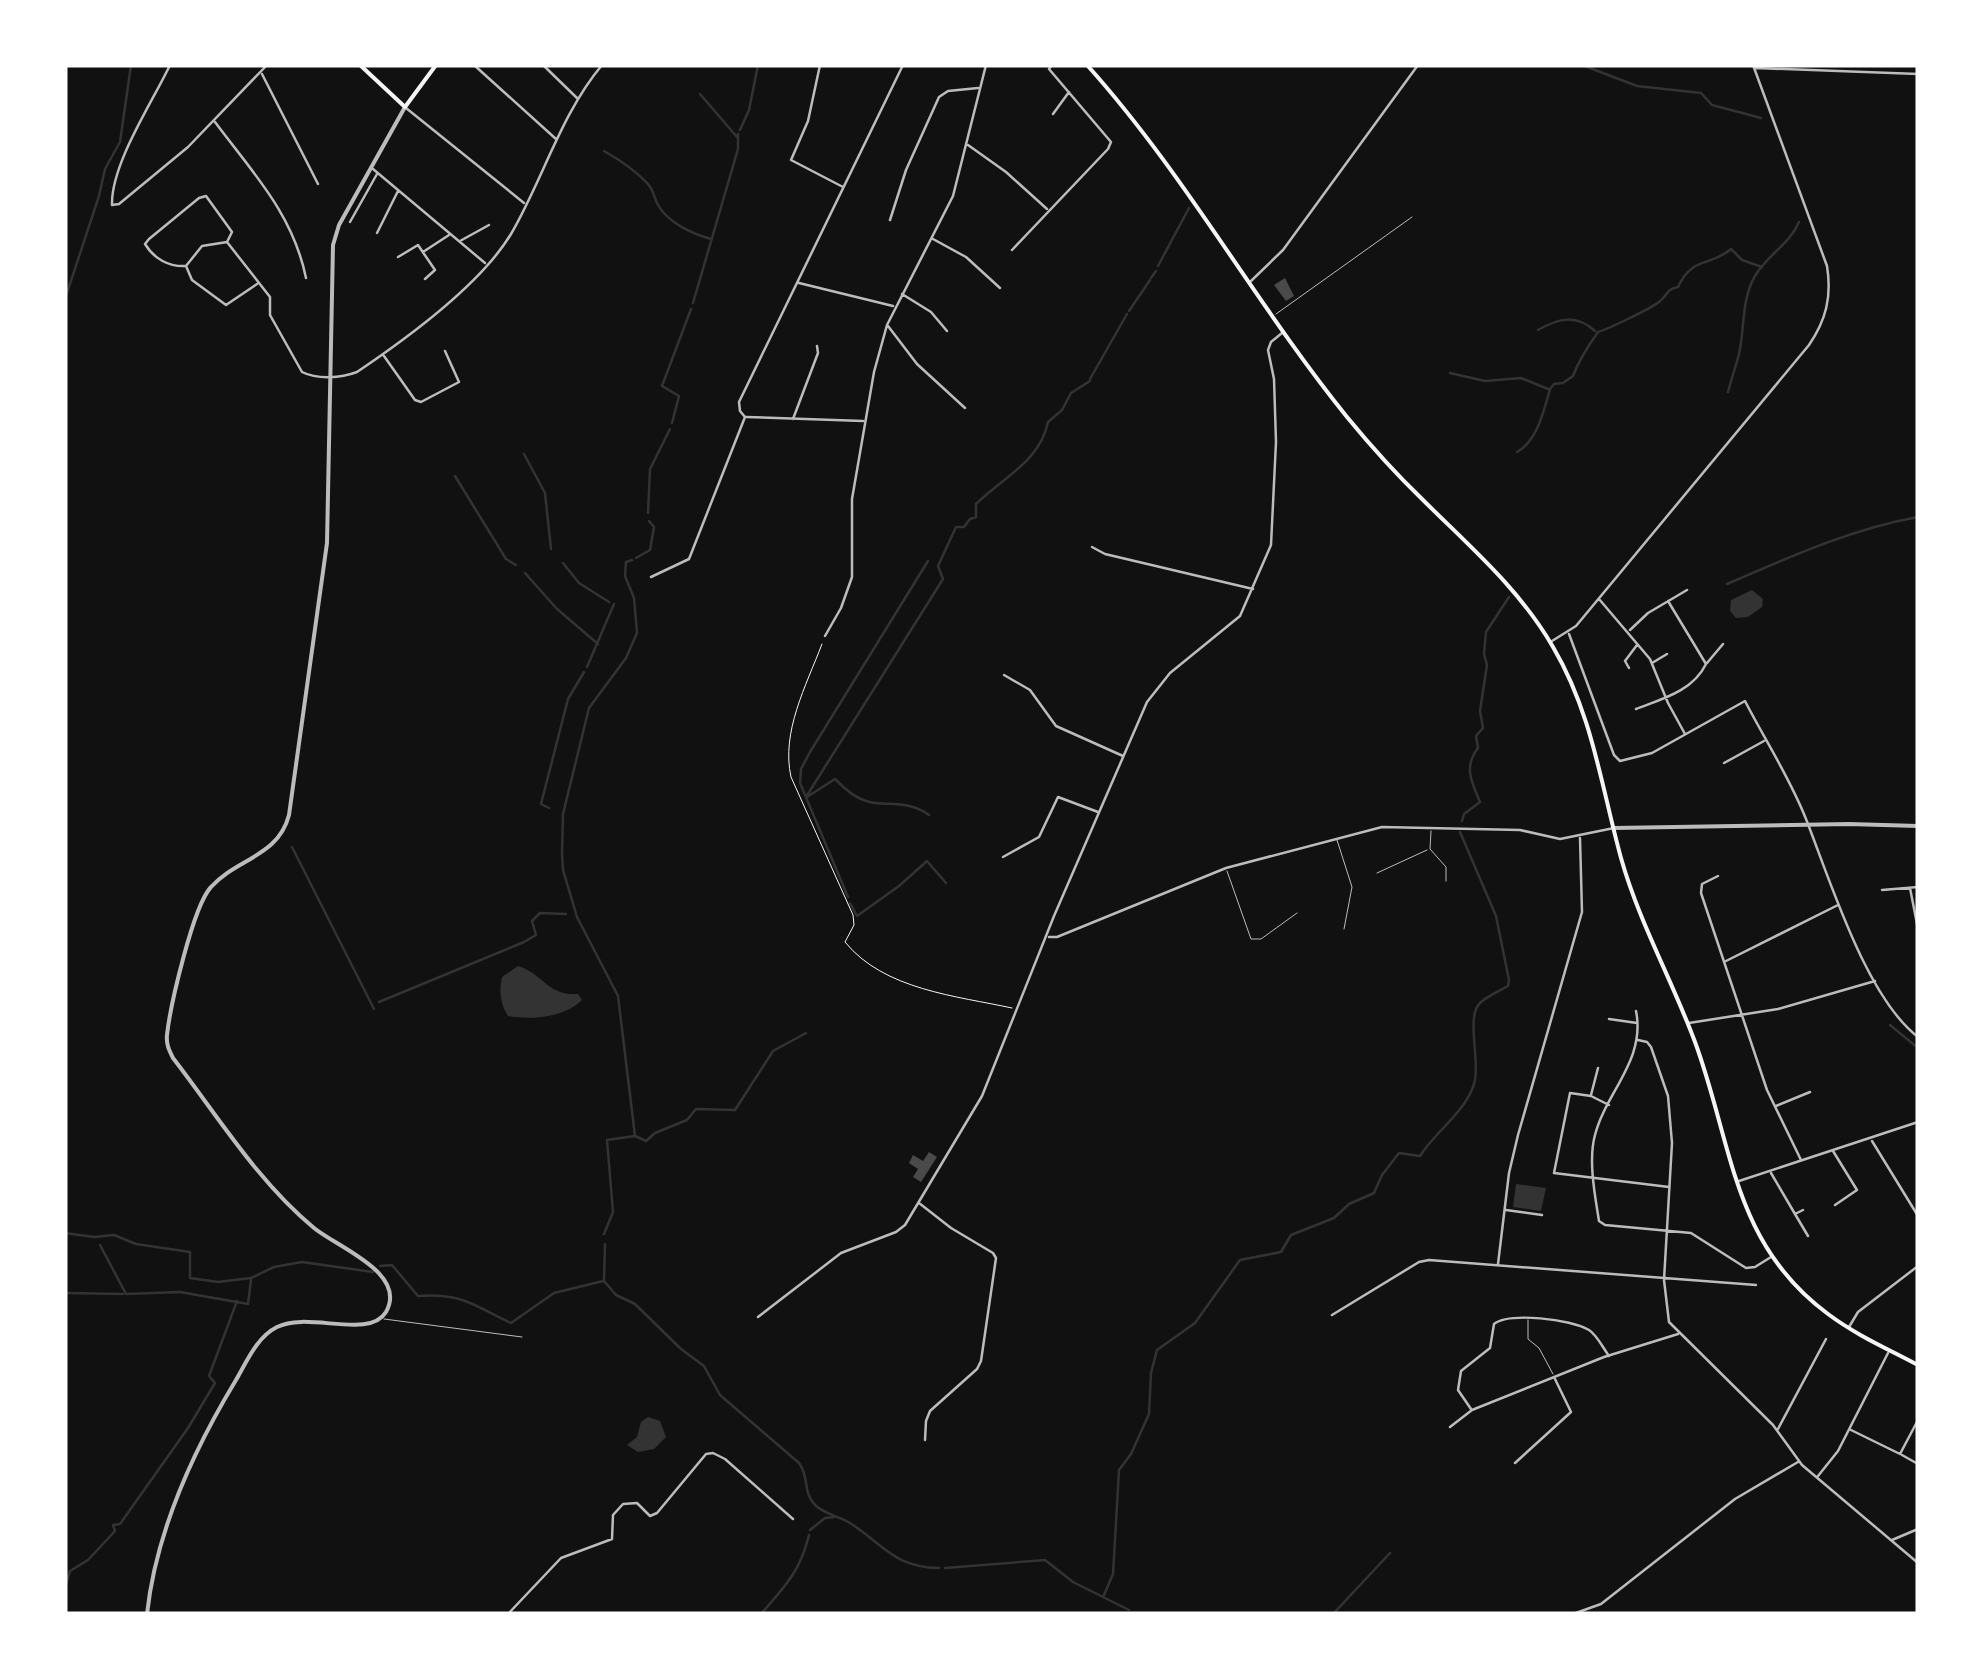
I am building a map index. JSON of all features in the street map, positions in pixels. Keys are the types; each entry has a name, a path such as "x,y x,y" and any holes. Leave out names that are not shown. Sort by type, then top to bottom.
{"main road":[{"path":"360,65 405,107 436,65"},
{"path":"1088,65 1168,164 1284,332 1367,440 1502,578 1551,642 1589,726 1634,896 1688,1024 1756,1234 1770,1257 1807,1297 1849,1328 1918,1365"}],"street":[{"path":"170,65 112,192 112,206 188,147 267,65"},
{"path":"474,65 558,140"},
{"path":"543,65 578,99"},
{"path":"186,266 169,266 145,244 199,198 210,200 229,225 228,239 270,297 270,315 298,367 308,376 352,374 382,355 457,294 510,236 578,99 602,65"},
{"path":"820,65 808,121 791,160 844,188"},
{"path":"866,421 745,417 739,402 903,65"},
{"path":"825,636 852,577 852,499 887,325 953,196 986,65"},
{"path":"1012,250 1111,142 1049,69 1052,65"},
{"path":"1250,282 1283,250 1418,65"},
{"path":"1820,65 1822,71"},
{"path":"1909,65 1915,74"},
{"path":"1551,642 1568,632 1598,598 1809,345 1824,321 1830,294 1828,266 1753,66 1915,74"},
{"path":"1094,72 1099,67"},
{"path":"260,72 318,184"},
{"path":"890,220 906,170 939,97 948,92 981,88"},
{"path":"1053,114 1070,92"},
{"path":"147,1614 156,1560 187,1474 215,1414 256,1346 271,1330 294,1320 362,1325 382,1317 390,1297 384,1276 329,1240 280,1196 173,1058 167,1044 172,1008 200,902 218,880 275,843 288,815 327,543 333,245 339,224 405,107 526,204"},
{"path":"214,121 285,215 306,278"},
{"path":"966,144 1049,210"},
{"path":"371,167 486,264"},
{"path":"350,222 378,172"},
{"path":"377,233 399,190"},
{"path":"460,242 490,225"},
{"path":"424,252 450,234"},
{"path":"931,238 966,257 1000,288"},
{"path":"186,266 202,246 228,239"},
{"path":"398,256 415,244 435,270 424,279"},
{"path":"186,266 192,280 226,306 258,283"},
{"path":"798,283 895,307"},
{"path":"901,294 931,312 947,331"},
{"path":"887,325 916,364 965,408"},
{"path":"758,1317 840,1252 901,1229 978,1105 1148,702 1182,663 1233,624 1255,589 1274,526 1276,428 1274,379 1268,350 1271,342 1284,332"},
{"path":"794,419 818,354 817,346"},
{"path":"382,355 415,400 421,402 459,382 445,351"},
{"path":"651,577 689,559 745,417"},
{"path":"1092,547 1105,554 1255,589"},
{"path":"1629,632 1648,612 1687,590"},
{"path":"1598,598 1652,663 1665,698 1686,734"},
{"path":"1668,601 1706,664"},
{"path":"1568,632 1617,759 1625,762 1643,756 1745,701 1808,824 1838,905 1875,981 1895,1017 1918,1037"},
{"path":"1628,668 1625,661 1639,644"},
{"path":"1636,709 1695,680 1722,644"},
{"path":"1652,663 1667,654"},
{"path":"1004,675 1028,687 1056,726 1124,756"},
{"path":"1724,763 1766,740"},
{"path":"1003,858 1039,837 1058,797 1100,814"},
{"path":"1048,936 1057,938 1226,868 1385,826 1520,830 1560,839 1614,828 1918,826"},
{"path":"1497,1266 1518,1135 1582,912 1580,837"},
{"path":"1718,876 1705,882 1700,890 1775,1106 1802,1160"},
{"path":"1882,890 1918,886"},
{"path":"1910,888 1918,930"},
{"path":"1724,962 1838,905"},
{"path":"1688,1024 1778,1009 1875,981"},
{"path":"1636,1011 1638,1040 1593,1140 1601,1224 1695,1235 1746,1268 1756,1267 1770,1257"},
{"path":"1609,1019 1639,1023"},
{"path":"1638,1040 1650,1044 1668,1096 1672,1155 1664,1280 1668,1320 1778,1430 1799,1462 1918,1563"},
{"path":"1591,1096 1598,1068"},
{"path":"1775,1106 1810,1092"},
{"path":"1610,1105 1591,1096 1570,1093 1553,1170 1557,1176 1671,1187"},
{"path":"1737,1182 1918,1122"},
{"path":"1870,1138 1918,1216"},
{"path":"1832,1150 1857,1190 1834,1204"},
{"path":"1770,1172 1808,1236"},
{"path":"918,1202 993,1252 996,1258 981,1361 930,1411 925,1440"},
{"path":"1504,1209 1542,1215"},
{"path":"1795,1214 1804,1210"},
{"path":"1332,1315 1424,1260 1756,1285"},
{"path":"1849,1328 1858,1312 1918,1266"},
{"path":"1472,1410 1458,1390 1460,1371 1490,1348 1498,1320 1508,1317 1561,1321 1590,1330 1609,1356"},
{"path":"1450,1427 1472,1410 1609,1356 1679,1334"},
{"path":"1778,1430 1826,1338"},
{"path":"1817,1477 1837,1454 1890,1350"},
{"path":"1515,1463 1571,1412 1554,1377"},
{"path":"1900,1454 1918,1420"},
{"path":"1850,1430 1918,1464"},
{"path":"508,1614 561,1558 612,1539 613,1515 623,1504 637,1503 650,1516 657,1513 706,1454 726,1459 793,1519"},
{"path":"1573,1614 1601,1604 1735,1499 1799,1462"},
{"path":"1890,1541 1918,1529"}],"lane":[{"path":"1273,316 1412,217"},
{"path":"1431,827 1430,849 1446,866 1446,881"},
{"path":"1336,838 1352,886 1344,929"},
{"path":"1377,873 1430,849"},
{"path":"1226,868 1251,938 1262,939 1298,914"},
{"path":"382,1317 391,1322 522,1338"},
{"path":"1528,1319 1527,1337 1547,1358 1554,1377"}],"path":[{"path":"825,636 793,722 786,756 798,793 853,915 854,924 845,942 908,984 1018,1009"}],"shaded area":[{"path":"1752,590 1763,599 1762,607 1748,617 1736,618 1730,611 1731,600"},
{"path":"518,966 559,992 578,994 582,1000 566,1011 547,1016 508,1016 501,997 502,977"},
{"path":"1516,1184 1546,1188 1541,1211 1513,1207"},
{"path":"648,1417 660,1421 666,1437 654,1449 638,1452 627,1445 637,1437 641,1422"}],"building":[{"path":"1285,278 1294,296 1286,301 1274,285"},
{"path":"929,1152 937,1157 921,1182 913,1177 918,1169 909,1163 913,1155 923,1161"}],"waterway":[{"path":"65,299 105,169 120,142 131,65"},
{"path":"740,130 749,110 758,65"},
{"path":"1582,65 1637,86 1701,93 1712,105 1761,118"},
{"path":"700,94 737,137"},
{"path":"693,303 738,149 738,134"},
{"path":"604,151 648,184 658,205 674,222 711,239"},
{"path":"1158,266 1189,208"},
{"path":"1728,392 1751,285 1799,222"},
{"path":"1517,452 1535,433 1550,389 1573,376 1598,332 1654,305 1678,287 1695,266 1731,249 1742,260 1762,267"},
{"path":"1151,278 1156,271"},
{"path":"1129,311 1150,280"},
{"path":"672,423 679,396 662,386 691,309"},
{"path":"1090,379 1127,314"},
{"path":"1538,330 1567,320 1581,322 1595,331"},
{"path":"1450,373 1485,381 1521,378 1548,389"},
{"path":"806,797 943,579 938,566 956,527 964,527 976,517 976,504 1020,468 1071,393 1090,381"},
{"path":"648,513 650,469 670,429"},
{"path":"524,454 545,493 551,549"},
{"path":"455,476 506,559 516,565"},
{"path":"1727,584 1845,536 1918,517"},
{"path":"636,558 650,550 654,527 649,521"},
{"path":"632,560 626,562 625,576 634,598 637,633 626,658 589,708 563,814 562,854 577,917 618,996 635,1136"},
{"path":"848,897 800,783 801,769 928,561"},
{"path":"563,563 579,583 609,602"},
{"path":"525,573 557,609 598,644"},
{"path":"1462,821 1464,814 1480,802 1470,768 1478,748 1476,736 1483,728 1480,711 1487,665 1486,632 1509,597"},
{"path":"587,667 614,604"},
{"path":"549,808 541,804 568,699 584,672"},
{"path":"807,797 835,779 863,800 909,806 929,815"},
{"path":"1104,1595 1113,1574 1119,1470 1131,1454 1149,1414 1151,1373 1157,1350 1195,1323 1240,1260 1281,1252 1291,1235 1334,1218 1349,1204 1374,1193 1399,1153 1420,1156 1473,1087 1476,1010 1486,998 1508,986 1509,980 1496,916 1460,832"},
{"path":"292,847 374,1009"},
{"path":"850,903 857,916 927,861 946,883"},
{"path":"379,1002 524,942 536,935 532,921 540,913 566,914"},
{"path":"1890,1025 1918,1048"},
{"path":"604,1234 613,1212 607,1140 635,1136 646,1141 655,1133 687,1120 696,1109 735,1110 773,1051 806,1033"},
{"path":"65,1233 114,1235 136,1244 190,1252 190,1278 218,1282 251,1278 274,1267 302,1262 373,1272"},
{"path":"604,1280 605,1244"},
{"path":"100,1245 126,1294 180,1292 248,1304 251,1280"},
{"path":"380,1266 392,1265 418,1296 457,1298 511,1323 554,1293 603,1281"},
{"path":"604,1281 704,1366 720,1395 799,1463 815,1505 850,1523 900,1559 939,1568"},
{"path":"65,1293 123,1294"},
{"path":"65,1588 70,1571 88,1560 115,1531 113,1525 120,1524 215,1383 209,1376 237,1301"},
{"path":"810,1530 825,1518 834,1517"},
{"path":"761,1614 796,1569 809,1535"},
{"path":"1333,1614 1390,1553"},
{"path":"945,1568 1045,1560 1073,1582 1129,1610"}]}
